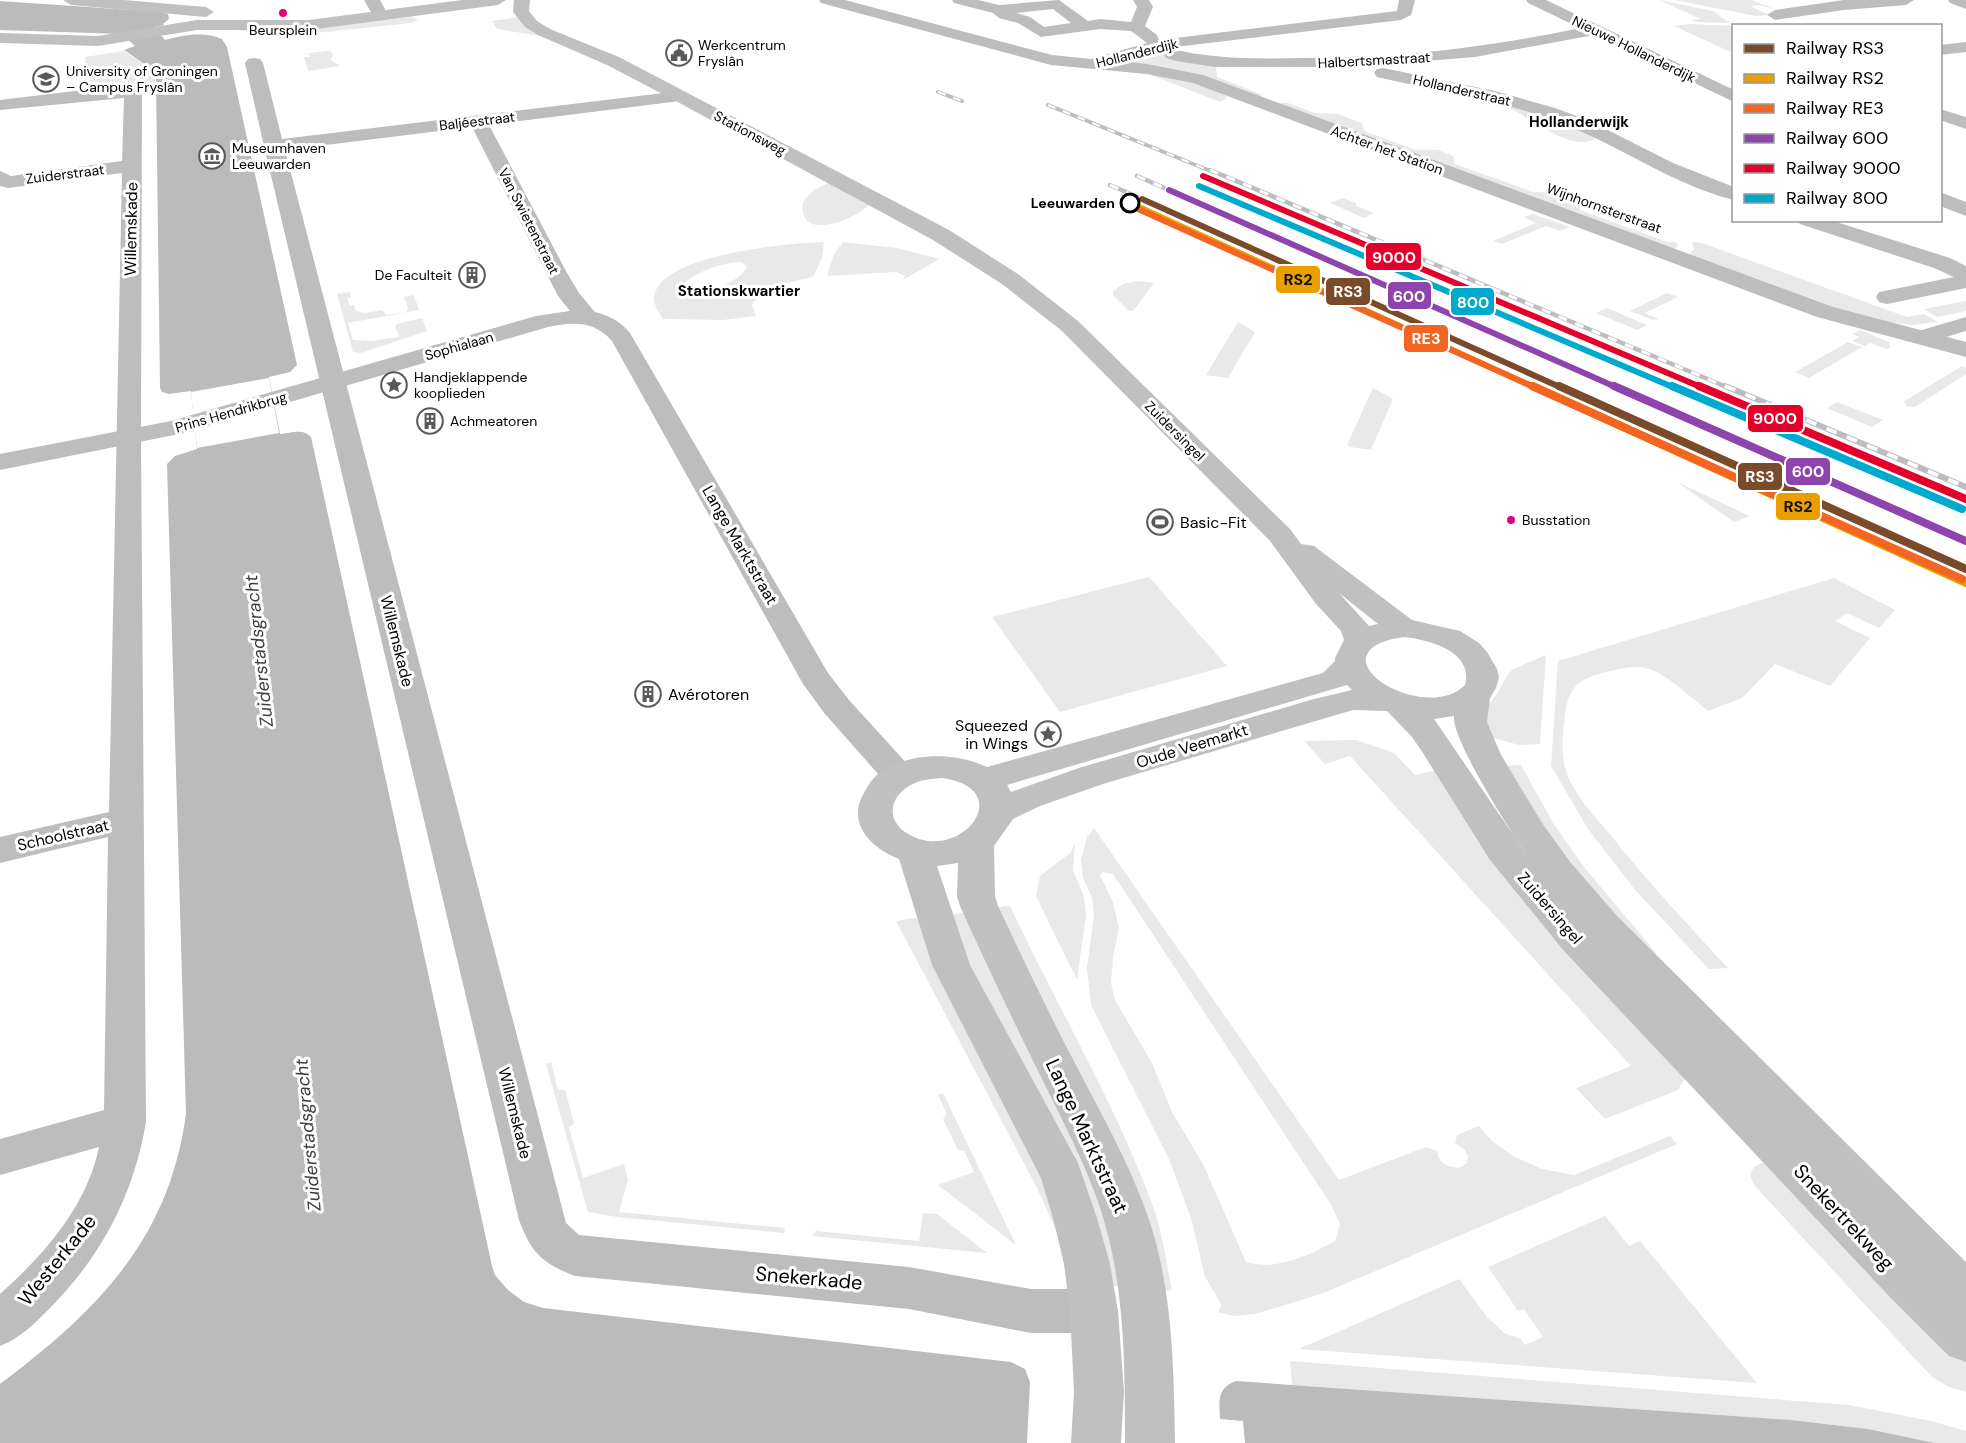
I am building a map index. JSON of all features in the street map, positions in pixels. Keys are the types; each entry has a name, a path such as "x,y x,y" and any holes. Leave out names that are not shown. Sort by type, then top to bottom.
{"main road":[{"path":"70,0 273,18 374,4 522,6"},
{"path":"0,38 84,42 204,25 309,24 445,4 498,0"},
{"name":"Stationsweg","path":"522,6 531,24 544,32 613,61 940,235 998,262"},
{"path":"178,28 196,17 194,10"},
{"name":"Stationsweg","path":"557,21 580,36 673,74 732,111 968,234 998,262"},
{"name":"Zuidersingel","path":"998,262 1070,326 1280,535 1327,598 1355,628 1355,653"},
{"name":"Zuidersingel","path":"1280,535 1341,578 1383,614 1404,628"},
{"path":"1404,628 1439,634 1469,651 1479,663 1483,674 1482,686 1474,696 1461,704 1443,709 1421,709 1394,703 1370,692 1357,679 1355,653 1372,634 1404,628"},
{"name":"Oude Veemarkt","path":"983,780 1334,680 1355,653"},
{"name":"Zuidersingel","path":"1474,696 1470,722 1477,742 1529,832 1558,872 1740,1086"},
{"name":"Oude Veemarkt","path":"988,827 1028,798 1090,776 1326,706 1353,700 1394,703"},
{"name":"Zuidersingel","path":"1394,703 1429,736 1503,851 1578,941 1740,1086"},
{"path":"942,767 964,771 983,780 996,794 988,827 956,850 935,853 914,850 892,840 877,825 874,807 881,790 899,776 919,768 942,767"},
{"name":"Lange Marktstraat","path":"988,827 976,887 980,906 1125,1213 1142,1297 1148,1348 1150,1443"},
{"path":"914,850 951,965 1062,1176 1087,1264 1094,1311 1099,1392 1096,1443"},
{"name":"Snekertrekweg","path":"1740,1086 1966,1293"},
{"name":"Snekertrekweg","path":"1740,1086 1905,1281 1966,1340"}],"street":[{"name":"Hollanderdijk","path":"827,0 1051,60 1092,64 1156,46 1401,15 1405,12 1407,0"},
{"path":"849,6 866,0"},
{"path":"960,0 999,10 1056,4 1085,26"},
{"path":"999,10 1005,15 1024,20 1041,32 1100,24 1135,27 1145,7 1142,0"},
{"name":"Nieuwe Hollanderdijk","path":"1534,0 1732,96"},
{"path":"1775,15 1833,6 1906,0"},
{"path":"1956,0 1966,4"},
{"name":"Halbertsmastraat","path":"1135,27 1156,46 1183,58 1220,62 1316,64 1450,55 1509,47 1596,30"},
{"path":"1942,50 1966,46"},
{"path":"1220,62 1224,70 1318,104"},
{"name":"Willemskade","path":"254,63 542,1220"},
{"name":"Achter het Station","path":"1092,64 1147,69 1197,79 1679,247 1845,319 1923,337"},
{"name":"Hollanderstraat","path":"1316,64 1405,76 1536,108 1582,125 1666,167 1732,193"},
{"name":"Willemskade","path":"0,105 83,95 134,92 129,308 125,1122"},
{"name":"Baljéestraat","path":"274,146 680,96"},
{"name":"Van Swietenstraat","path":"477,121 555,273 569,296 587,317"},
{"name":"Zuiderstraat","path":"0,177 8,182 132,166"},
{"path":"1942,198 1966,210"},
{"path":"1813,222 1942,263 1966,274"},
{"path":"1887,297 1966,281"},
{"name":"Sophialaan","path":"333,383 544,321 562,317 587,317"},
{"name":"Lange Marktstraat","path":"587,317 599,318 616,328 814,677 837,707 899,776"},
{"path":"1923,337 1966,324"},
{"path":"1923,337 1966,351"},
{"name":"Prins Hendrikbrug","path":"0,462 194,423 333,383"},
{"name":"Schoolstraat","path":"0,850 127,820"},
{"path":"0,1157 125,1122"},
{"name":"Westerkade","path":"0,1324 41,1286 87,1228 114,1176 122,1150 125,1122"},
{"name":"Snekerkade","path":"542,1220 553,1242 563,1251 575,1256 909,1288 1031,1311 1094,1311"}],"shaded area":[{"path":"1659,0 1713,11 1730,23 1696,22 1692,20 1701,19"},
{"path":"1674,0 1752,0 1776,10 1759,5 1750,6 1769,15 1756,16"},
{"path":"412,17 418,20 411,23 297,35 221,29 279,31"},
{"path":"518,17 540,36 497,29 492,21"},
{"path":"1691,24 1732,26 1732,53 1674,26"},
{"path":"124,51 149,67 156,83 130,89 84,92 96,73 86,64 85,57"},
{"path":"330,51 333,54 331,60 340,66 308,71 304,57 310,57 309,53"},
{"path":"1160,52 1180,60 1216,65 1217,77 1263,95 1256,97 1131,64 1132,60"},
{"path":"1151,75 1182,79 1225,94 1227,98 1220,102"},
{"path":"1288,103 1315,113 1338,114 1362,123 1364,131 1416,150 1438,150 1453,156 1455,164 1533,192 1556,193 1576,200 1580,210 1667,242 1676,242 1678,247 1672,249 1276,104"},
{"path":"1504,104 1540,112 1594,137 1593,140 1572,141 1560,137"},
{"path":"828,183 869,205 852,217 840,221 817,225 808,222 803,215 803,202 814,190"},
{"path":"1343,198 1374,213 1364,218 1330,203"},
{"path":"1533,214 1570,227 1560,231 1546,226 1502,244 1493,241 1536,223 1524,217"},
{"path":"824,242 822,258 813,277 770,289 762,294 752,305 756,316 723,320 663,319 656,307 654,298 661,283 677,271 700,261 756,249","holes":["734,262 742,262 747,267 736,279 716,289 695,295 677,295 686,282 704,271"]},
{"path":"843,242 897,248 939,259 903,280 905,276 896,272 827,276 834,254"},
{"path":"1692,242 1702,243 1907,317 1924,314 1938,322 1911,325 1864,319 1689,255 1694,249"},
{"path":"1139,281 1154,283 1133,311 1129,311 1113,295 1113,291 1123,284"},
{"path":"350,292 351,297 347,298 350,306 354,305 356,311 365,313 382,310 386,315 407,312 408,307 404,297 414,295 419,310 348,323 353,340 372,341 398,337 395,326 397,324 422,318 427,331 361,353 353,352 337,294"},
{"path":"1667,293 1678,297 1645,313 1659,319 1653,320 1630,311"},
{"path":"1966,301 1966,311 1937,317 1924,309"},
{"path":"1607,308 1647,325 1637,330 1596,313"},
{"path":"1238,322 1255,332 1228,378 1206,375"},
{"path":"1860,330 1889,342 1890,348 1870,343 1865,346 1852,341 1859,337 1853,334"},
{"path":"1848,342 1862,347 1809,378 1795,372"},
{"path":"1962,366 1966,368 1966,374 1915,407 1905,406 1907,404 1903,402"},
{"path":"1373,388 1393,399 1371,450 1350,447 1347,445"},
{"path":"1837,402 1883,420 1872,427 1827,408"},
{"path":"1677,482 1750,516 1734,522"},
{"path":"1149,577 1227,666 1060,712 992,617"},
{"path":"1834,578 1895,610 1879,628 1847,613 1835,621 1870,638 1830,686 1775,664 1742,698 1708,711 1664,676 1649,669 1631,667 1617,669 1584,680 1574,688 1568,700 1562,748 1564,763 1573,787 1627,855 1728,968 1709,969 1636,891 1588,829 1551,766 1558,661"},
{"path":"1546,655 1540,744 1519,745 1486,736 1487,707 1508,674 1513,669"},
{"path":"1356,740 1394,753 1415,775 1437,770 1685,1078 1678,1090 1605,1119 1576,1088 1631,1066 1350,756 1325,764 1304,741"},
{"path":"1521,765 1553,823 1584,867 1656,953 1653,954 1582,889 1502,766"},
{"path":"1094,828 1339,1180 1426,1147 1437,1151 1439,1159 1445,1164 1461,1167 1467,1163 1468,1156 1464,1149 1455,1143 1457,1135 1479,1126 1492,1141 1513,1156 1542,1169 1574,1175 1670,1136 1677,1144 1321,1294 1255,1314 1234,1316 1218,1312 1221,1306 1205,1277 1192,1221 1169,1159 1091,1005 1087,968 1094,915 1092,897 1083,878 1081,860 1087,837","holes":["1103,872 1113,874 1330,1203 1340,1224 1335,1241 1303,1257 1280,1263 1268,1265 1246,1262 1204,1166 1172,1112 1152,1063 1115,1000 1111,983 1119,928 1113,902 1100,875"]},
{"path":"1075,844 1073,870 1084,897 1086,915 1077,980 1036,896 1040,876 1070,853"},
{"path":"1010,906 1104,1094 1139,1170 1157,1219 1172,1290 1164,1292 998,908"},
{"path":"969,913 1109,1217 1124,1287 1108,1285 966,959 951,915"},
{"path":"922,919 1049,1180 1056,1230 1037,1188 896,921"},
{"path":"551,1062 558,1090 565,1090 574,1123 569,1127 583,1178 624,1164 628,1180 619,1212 785,1228 784,1233 617,1217 588,1212 546,1064"},
{"path":"943,1093 1016,1245 938,1185 974,1172 964,1151 958,1150 943,1119 947,1114 938,1095"},
{"path":"1772,1158 1966,1358 1966,1392 1949,1387 1932,1377 1754,1185 1750,1175 1754,1167"},
{"path":"923,1213 937,1214 987,1253 813,1236 815,1231 919,1241"},
{"path":"1605,1216 1629,1246 1640,1241 1757,1383 1299,1349 1459,1279 1487,1317 1504,1333 1521,1339 1525,1345 1543,1337 1524,1309 1518,1311 1488,1267"},
{"path":"1290,1361 1849,1405 1931,1421 1966,1431 1966,1443 1935,1443 1868,1429 1791,1420 1292,1385"}],"water":[{"name":"Zuiderstadsgracht","path":"0,1 160,12 168,14 169,19 164,25 154,27 165,40 201,34 222,39 227,47 297,365 290,372 269,377 280,434 300,432 311,437 495,1275 508,1290 524,1302 543,1308 1011,1362 1025,1369 1030,1382 1027,1443 0,1443 0,1384 68,1329 123,1269 145,1236 163,1199 177,1159 186,1114 167,464 175,456 197,449 191,391 169,394 162,392 160,388 156,79 149,67 124,50 135,46 122,34 0,30"},
{"path":"1236,1381 1791,1420 1868,1429 1935,1443 1245,1443 1243,1421 1220,1419 1222,1391"}],"pier":[{"path":"269,378 279,433 197,448 191,392"}],"railway":[{"path":"938,92 962,101"},
{"path":"1048,105 1213,172"},
{"path":"1210,170 1729,388"},
{"path":"1137,176 1169,190"},
{"path":"1110,185 1142,199"},
{"path":"1725,386 1966,487"},
{"path":"1786,500 1966,576"}],"rail line":[{"name":"9000","path":"1203,176 1966,499"},
{"name":"800","path":"1199,186 1962,509"},
{"name":"600","path":"1169,190 1966,541"},
{"name":"RS3","path":"1142,199 1966,569"},
{"name":"RS2","path":"1130,203 1966,583"},
{"name":"RE3","path":"1138,209 1962,579"}],"place":[{"name":"Beursplein","path":"283,13"},
{"name":"Werkcentrum Fryslân","path":"679,53"},
{"name":"University of Groningen – Campus Fryslân","path":"46,79"},
{"name":"Museumhaven Leeuwarden","path":"212,156"},
{"name":"Leeuwarden","path":"1130,203"},
{"name":"De Faculteit","path":"472,275"},
{"name":"Handjeklappende kooplieden","path":"394,385"},
{"name":"Achmeatoren","path":"430,421"},
{"name":"Busstation","path":"1511,520"},
{"name":"Basic-Fit","path":"1160,522"},
{"name":"Avérotoren","path":"648,694"},
{"name":"Squeezed in Wings","path":"1048,734"}],"district":[{"name":"Hollanderwijk","path":"1579,122"},
{"name":"Stationskwartier","path":"739,291"}]}
